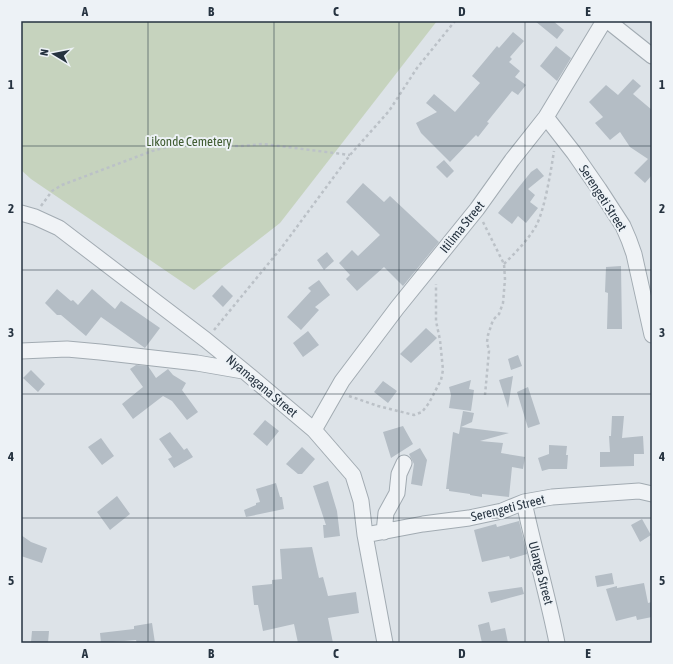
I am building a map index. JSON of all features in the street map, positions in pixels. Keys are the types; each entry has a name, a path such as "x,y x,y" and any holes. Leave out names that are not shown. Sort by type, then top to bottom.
{"street":[{"name":"Itilima Street","path":"314,430 335,392 397,308 477,209 512,160 546,118 604,21"},
{"path":"608,21 652,56"},
{"name":"Serengeti Street","path":"546,118 574,153 623,226 634,254 652,335"},
{"name":"Nyamagana Street","path":"28,215 59,228 206,340 314,430 353,475 361,501 365,535 385,643"},
{"path":"21,351 67,349 197,363 244,371"},
{"path":"384,532 386,513 397,493 399,486 399,474 404,463"},
{"name":"Serengeti Street","path":"365,535 495,513 524,502 552,497 639,491 652,494"},
{"name":"Ulanga Street","path":"524,502 557,643"}],"path":[{"path":"206,340 282,247 350,155 389,110 417,68 455,21"},
{"path":"504,264 521,246 537,224 547,189 557,132"},
{"path":"28,215 44,201 52,191 62,185 152,151 171,146 240,146 263,144 350,155"},
{"path":"477,209 504,264 505,279 503,303 499,314 493,320 488,336 487,342 489,351 485,395"},
{"path":"335,392 378,406 414,415 422,412 430,404 443,370 440,340 436,321 436,259"}],"green space":[{"name":"Likonde Cemetery","path":"21,21 437,21 280,223 194,290 31,179 21,170"}],"building":[{"path":"535,21 553,21 564,30 557,39"},
{"path":"513,32 524,41 510,57 512,59 509,62 520,71 515,77 526,85 518,95 512,91 487,122 489,123 478,137 476,135 450,162 421,133 416,123 437,112 426,103 434,94 455,112 480,83 472,76 497,46 499,48"},
{"path":"556,46 571,58 557,81 540,66"},
{"path":"633,79 641,86 633,94 652,110 652,175 645,183 634,173 648,159 630,147 620,132 610,140 595,123 603,117 589,102 606,85 618,95"},
{"path":"444,160 454,171 447,178 436,167"},
{"path":"537,168 544,176 528,189 535,195 530,202 538,208 526,223 518,216 512,224 498,213 531,172"},
{"path":"363,183 384,202 390,196 439,242 403,286 384,267 357,291 346,279 350,275 339,263 352,250 358,256 380,235 346,202"},
{"path":"327,252 334,261 324,270 317,260"},
{"path":"621,266 622,329 607,329 608,293 605,292 606,267"},
{"path":"319,280 330,295 315,307 319,310 301,330 287,317 311,291 308,288"},
{"path":"222,285 233,296 223,307 212,296"},
{"path":"57,289 78,305 92,289 115,309 121,301 160,328 145,348 101,317 86,336 61,315 57,315 45,303"},
{"path":"426,328 437,338 411,363 400,354"},
{"path":"308,331 319,345 303,357 293,343"},
{"path":"518,355 522,366 511,370 508,359"},
{"path":"136,365 148,366 156,378 168,369 173,375 186,383 182,390 198,412 187,420 172,401 163,396 133,419 122,404 143,387 130,369"},
{"path":"31,370 45,384 38,392 23,378"},
{"path":"513,376 508,408 499,380"},
{"path":"471,380 469,389 474,390 471,411 449,408 451,395 449,387"},
{"path":"383,381 397,391 388,403 374,392"},
{"path":"528,387 540,424 528,428 517,392"},
{"path":"463,411 474,413 472,422 461,427 509,433 480,441 503,443 501,453 525,457 523,469 512,467 509,497 482,494 482,497 449,491 449,489 446,489 453,432 459,434"},
{"path":"612,416 624,416 622,438 643,436 644,454 634,454 634,466 600,467 600,452 610,452 609,436 611,436"},
{"path":"265,420 279,431 267,446 253,434"},
{"path":"403,426 413,444 391,458 383,432"},
{"path":"170,432 184,450 187,448 193,457 174,468 168,459 172,457 159,439"},
{"path":"101,438 114,456 102,465 88,447"},
{"path":"549,445 567,446 567,469 549,469 542,471 538,458 549,454"},
{"path":"302,447 315,459 302,474 298,474 286,464"},
{"path":"420,448 427,460 422,486 411,484 414,464 409,454"},
{"path":"328,481 337,511 340,536 324,538 323,525 326,525 313,486"},
{"path":"276,483 280,497 282,497 284,509 246,517 244,510 260,502 256,489"},
{"path":"117,496 130,514 110,530 97,512"},
{"path":"642,519 651,535 640,542 631,525"},
{"path":"519,521 527,554 510,559 509,556 482,562 474,530 496,524 497,527"},
{"path":"21,535 31,542 47,548 42,563 21,556"},
{"path":"312,547 319,578 323,577 328,596 356,592 359,613 328,618 333,643 298,643 294,624 263,631 258,605 254,605 252,586 272,584 272,580 282,579 280,549"},
{"path":"612,573 614,584 597,587 595,576"},
{"path":"644,583 648,603 652,602 652,617 637,620 636,616 616,621 606,589 617,586 617,588"},
{"path":"522,587 524,594 491,603 488,592"},
{"path":"489,622 491,631 505,628 508,643 482,643 478,625"},
{"path":"152,623 155,643 137,643 136,640 101,643 100,633 134,629 134,626"},
{"path":"32,631 49,631 48,643 31,642"}]}
